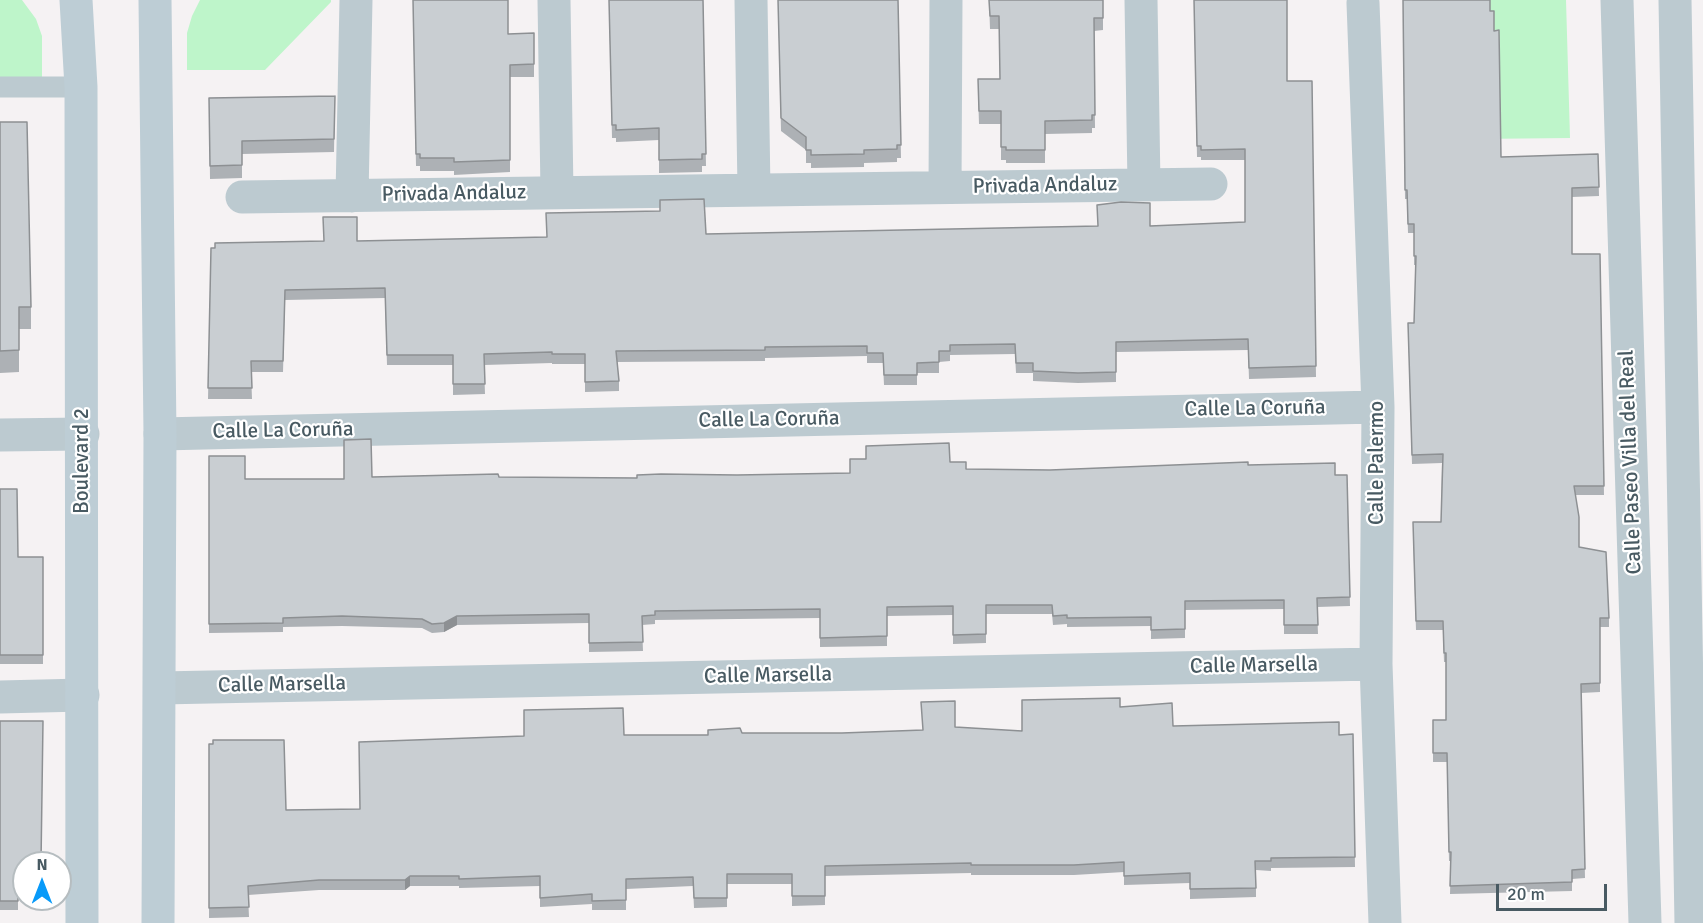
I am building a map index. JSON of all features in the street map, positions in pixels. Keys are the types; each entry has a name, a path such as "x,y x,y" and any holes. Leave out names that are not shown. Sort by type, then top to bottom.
{"main road":[{"name":"Boulevard 2","path":"76,0 81,87 82,923"},
{"path":"155,0 160,434 158,923"}],"street":[{"name":"Privada Andaluz","path":"352,196 356,0"},
{"name":"Privada Andaluz","path":"554,0 557,192"},
{"path":"751,0 754,190"},
{"name":"Privada Andaluz","path":"945,187 946,0"},
{"name":"Privada Andaluz","path":"1141,0 1144,185"},
{"name":"Calle Paseo Villa del Real","path":"1617,0 1645,923"},
{"path":"1675,0 1691,923"},
{"name":"Calle Palermo","path":"1363,3 1378,406 1376,664 1385,923"},
{"name":"Privada Andaluz","path":"242,197 1211,184"},
{"name":"Calle La Coruña","path":"160,434 1378,406"},
{"path":"0,435 82,434"},
{"name":"Calle Marsella","path":"160,688 1376,664"},
{"path":"0,697 82,695"}],"lane":[{"path":"0,87 81,87"}],"green space":[{"path":"0,0 22,0 36,19 42,36 42,78 0,79"},
{"path":"200,0 331,0 331,2 265,70 187,70 187,33"},
{"path":"1473,0 1566,0 1570,138 1475,139"}],"building":[{"path":"413,0 508,0 508,34 534,33 534,64 510,65 510,160 454,162 454,158 420,158 420,154 416,154"},
{"path":"609,0 703,0 706,154 702,154 702,159 659,160 659,128 616,130 616,125 612,125"},
{"path":"778,0 898,0 901,145 897,145 897,149 864,150 864,154 811,155 811,150 806,150 806,137 781,118"},
{"path":"989,0 1103,0 1103,18 1094,18 1095,115 1092,115 1092,120 1045,121 1045,150 1006,150 1006,147 1001,147 1001,111 979,111 978,79 1000,79 999,16 990,16"},
{"path":"1194,0 1287,0 1287,81 1312,81 1316,366 1249,368 1248,339 1116,342 1116,372 1078,373 1033,371 1033,363 1016,363 1015,344 950,345 950,351 939,351 939,362 917,363 917,375 884,375 883,353 867,353 867,346 765,347 765,350 616,351 619,381 585,382 585,354 552,354 552,352 484,354 485,384 453,384 453,355 387,355 385,288 285,290 283,361 251,361 252,388 208,388 211,248 215,248 215,243 324,241 323,217 357,217 357,241 547,237 546,213 660,211 660,200 704,199 706,234 1098,226 1097,205 1121,202 1150,203 1150,226 1245,222 1245,149 1201,150 1201,146 1197,146"},
{"path":"1403,0 1490,0 1490,11 1494,11 1494,31 1499,30 1501,157 1598,154 1599,187 1572,188 1572,254 1600,254 1604,486 1574,486 1579,517 1579,547 1606,552 1609,618 1600,618 1600,683 1581,684 1585,869 1572,870 1572,882 1450,886 1447,753 1433,753 1433,720 1446,720 1446,653 1444,653 1443,621 1416,621 1413,522 1441,522 1443,454 1412,455 1408,323 1414,323 1416,256 1414,256 1414,224 1408,224 1407,190 1405,190"},
{"path":"335,96 334,139 242,141 242,165 210,166 209,98"},
{"path":"0,122 27,122 31,307 19,307 19,350 0,351"},
{"path":"371,439 372,477 498,474 499,477 637,478 637,475 661,474 850,473 850,459 866,459 866,446 949,443 950,462 966,462 966,469 1050,470 1248,462 1248,465 1335,463 1335,475 1347,475 1350,597 1317,598 1318,625 1284,625 1284,600 1185,601 1185,629 1151,630 1151,617 1067,618 1067,615 1053,616 1052,605 986,605 986,634 953,635 953,606 887,607 887,636 820,638 820,609 655,611 655,615 642,616 643,642 589,643 589,614 457,616 444,623 432,624 422,619 342,616 283,618 283,623 209,624 209,456 245,456 245,479 344,479 344,440"},
{"path":"0,489 17,489 18,557 43,557 43,655 0,655"},
{"path":"1120,698 1120,707 1172,703 1173,726 1339,722 1339,735 1353,734 1355,857 1271,858 1271,861 1255,861 1256,888 1190,889 1190,873 1124,876 1124,862 1074,865 971,865 971,863 825,866 825,896 792,896 792,874 727,874 727,898 694,898 693,877 626,879 626,900 592,901 592,894 540,898 540,876 459,879 459,876 410,876 405,880 319,880 248,886 249,907 209,908 209,744 213,744 213,740 284,740 286,810 360,809 359,742 524,736 524,710 623,708 624,735 708,735 708,730 740,728 742,733 842,733 923,730 921,702 955,701 955,727 1022,731 1022,700"},
{"path":"0,721 43,721 41,851 12,851 12,901 0,901"}]}
